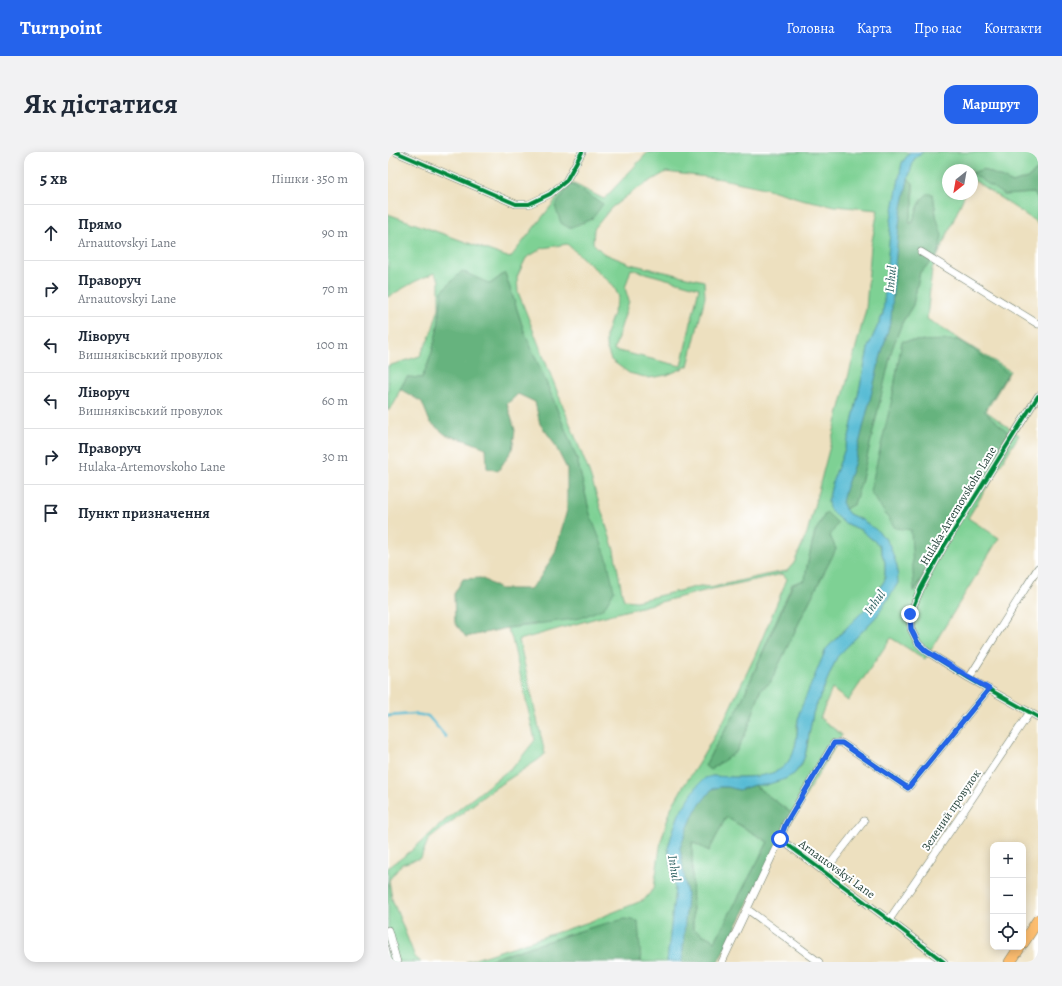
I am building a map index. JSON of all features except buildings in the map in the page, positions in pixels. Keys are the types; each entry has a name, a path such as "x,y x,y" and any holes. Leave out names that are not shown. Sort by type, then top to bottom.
{"main road":[{"path":"1026,938 1038,920"},
{"path":"1010,962 1018,950"}],"street":[{"path":"396,152 516,204 529,204 550,194 566,181 582,152"},
{"path":"921,252 1038,324"},
{"name":"Hulaka-Artemovskoho Lane","path":"969,678 926,651 918,643 911,629 910,614 918,594 944,548 1038,396"},
{"path":"1038,568 969,678 1038,716"},
{"path":"722,962 780,839 786,823 834,743 842,743 908,788 989,689"},
{"name":"Зелений провулок","path":"889,920 1030,712"},
{"path":"824,872 864,821"},
{"name":"Arnautovskyi Lane","path":"780,839 944,962"},
{"path":"747,909 819,962"},
{"path":"388,930 397,962"}],"green space":[{"path":"648,152 910,152 902,163 891,221 883,314 869,345 849,437 833,480 828,502 843,522 861,530 879,545 885,562 885,580 866,608 826,649 797,724 796,741 793,753 788,763 778,771 760,776 712,776 679,814 668,848 675,889 667,962 641,962 641,958 596,926 482,962 466,962 589,922 644,900 654,888 661,841 671,808 724,720 754,658 787,579 783,574 708,590 593,619 519,640 545,754 489,792 428,840 421,858 402,864 389,880 392,899 415,957 421,962 388,962 388,868 411,851 449,817 516,764 535,740 512,639 507,628 536,625 590,514 577,459 524,331 505,273 490,284 442,291 434,347 427,368 422,378 407,377 394,404 388,411 388,366 420,356 431,334 439,308 439,280 434,273 414,282 388,297 388,214 510,258 570,182 604,199","holes":["666,172 722,179 765,188 801,199 835,206 878,210 871,246 866,309 807,533 794,563 787,571 713,587 700,586 636,601 624,600 614,550 589,472 518,292 517,277 526,258 543,248 567,244 613,285 619,297 606,334 606,346 611,360 629,373 649,378 667,375 688,366 705,297 704,281 630,264 603,253 593,243 594,229 611,208 635,190","631,269 699,288 681,366 614,350 629,301 625,288","826,512 830,536 836,549 770,683 761,689 748,728 736,752 705,766 738,709 792,584 805,580 815,532"]},
{"path":"923,152 1038,152 1038,171 1035,171 1030,177 1013,183 983,169 1004,195 1034,193 1038,199 1038,223 978,183 978,164 942,164 942,200 962,200 932,269 927,319 1010,371 986,411 1019,435 968,518 999,538 925,659 891,638 848,701 832,689 820,718 842,735 794,815 754,785 766,785 794,774 801,766 805,756 813,713 837,657 877,616 898,583 890,546 884,537 862,520 849,514 845,509 854,504 861,483 892,349 902,323 913,305 920,272 933,261 936,215 933,194 921,200 912,223 909,222 913,205 913,183 908,179 914,159","holes":["902,341 952,521 915,591 911,530 892,399"]},
{"path":"983,169 1013,183 1030,177 1035,171 1038,171 1038,199 1034,193 1004,195 978,177 978,171"},
{"path":"908,179 913,183 913,205 909,223 912,223 921,200 927,194 933,194 936,215 942,236 939,251 933,261 920,272 913,305 902,323 892,349 861,483 854,504 845,509 842,502 854,464 891,319 900,217"},
{"path":"571,184 603,204 592,219 569,228 561,223 555,206"},
{"path":"462,271 490,284 505,273 524,331 577,459 590,514 607,558 614,591 604,608 581,618 507,628 466,637 455,623 454,594 463,579 481,578 500,589 530,589 539,579 555,553 567,510 567,469 553,441 540,424 535,402 518,394 507,404 515,430 512,450 498,471 487,468 486,448 446,435 430,422 422,402 400,389 407,377 422,378 434,347 442,291"},
{"path":"959,340 1008,373 984,411 1009,433 952,521 914,592 911,530 895,528 870,491 892,399 902,341"},
{"path":"826,512 838,523 830,536 836,549 770,683 761,689 748,728 736,752 710,770 705,766 738,709 793,584 805,580 815,532"},
{"path":"754,785 794,815 718,962 682,962 683,868 680,848 695,811 712,789 728,787 739,790","holes":["726,817 768,842 715,941 693,929 692,842 709,851"]},
{"path":"726,817 768,842 715,941 693,929 692,842 709,851"},
{"path":"625,919 638,921 641,962 482,962 596,926"}],"water":[{"name":"Inhul","path":"910,152 923,152 914,159 900,217 891,319 854,464 842,502 849,514 862,520 884,537 890,546 897,566 898,583 877,616 837,657 813,713 805,756 801,765 794,774 785,779 766,785 754,785 739,790 728,787 712,789 695,811 680,848 687,895 682,962 667,962 675,889 668,848 679,814 697,786 705,778 712,776 758,776 775,772 786,764 792,756 795,747 799,713 826,649 866,608 885,580 885,562 879,545 861,530 843,522 829,508 828,502 833,480 849,437 869,345 883,314 891,221 902,163"}],"waterway":[{"path":"388,716 414,714 428,716 446,737"}],"cycle path":[{"path":"396,152 516,204 529,204 550,194 566,181 582,152"},
{"path":"1038,396 943,548 921,588 910,614 911,629 918,643 926,651 969,678 1038,717"},
{"path":"944,962 780,839 786,823 834,743 842,743 908,788 989,689"}],"route":[{"path":"780,839 786,823 834,743 842,743 908,788 989,689 926,651 918,643 911,629 910,614"}]}
